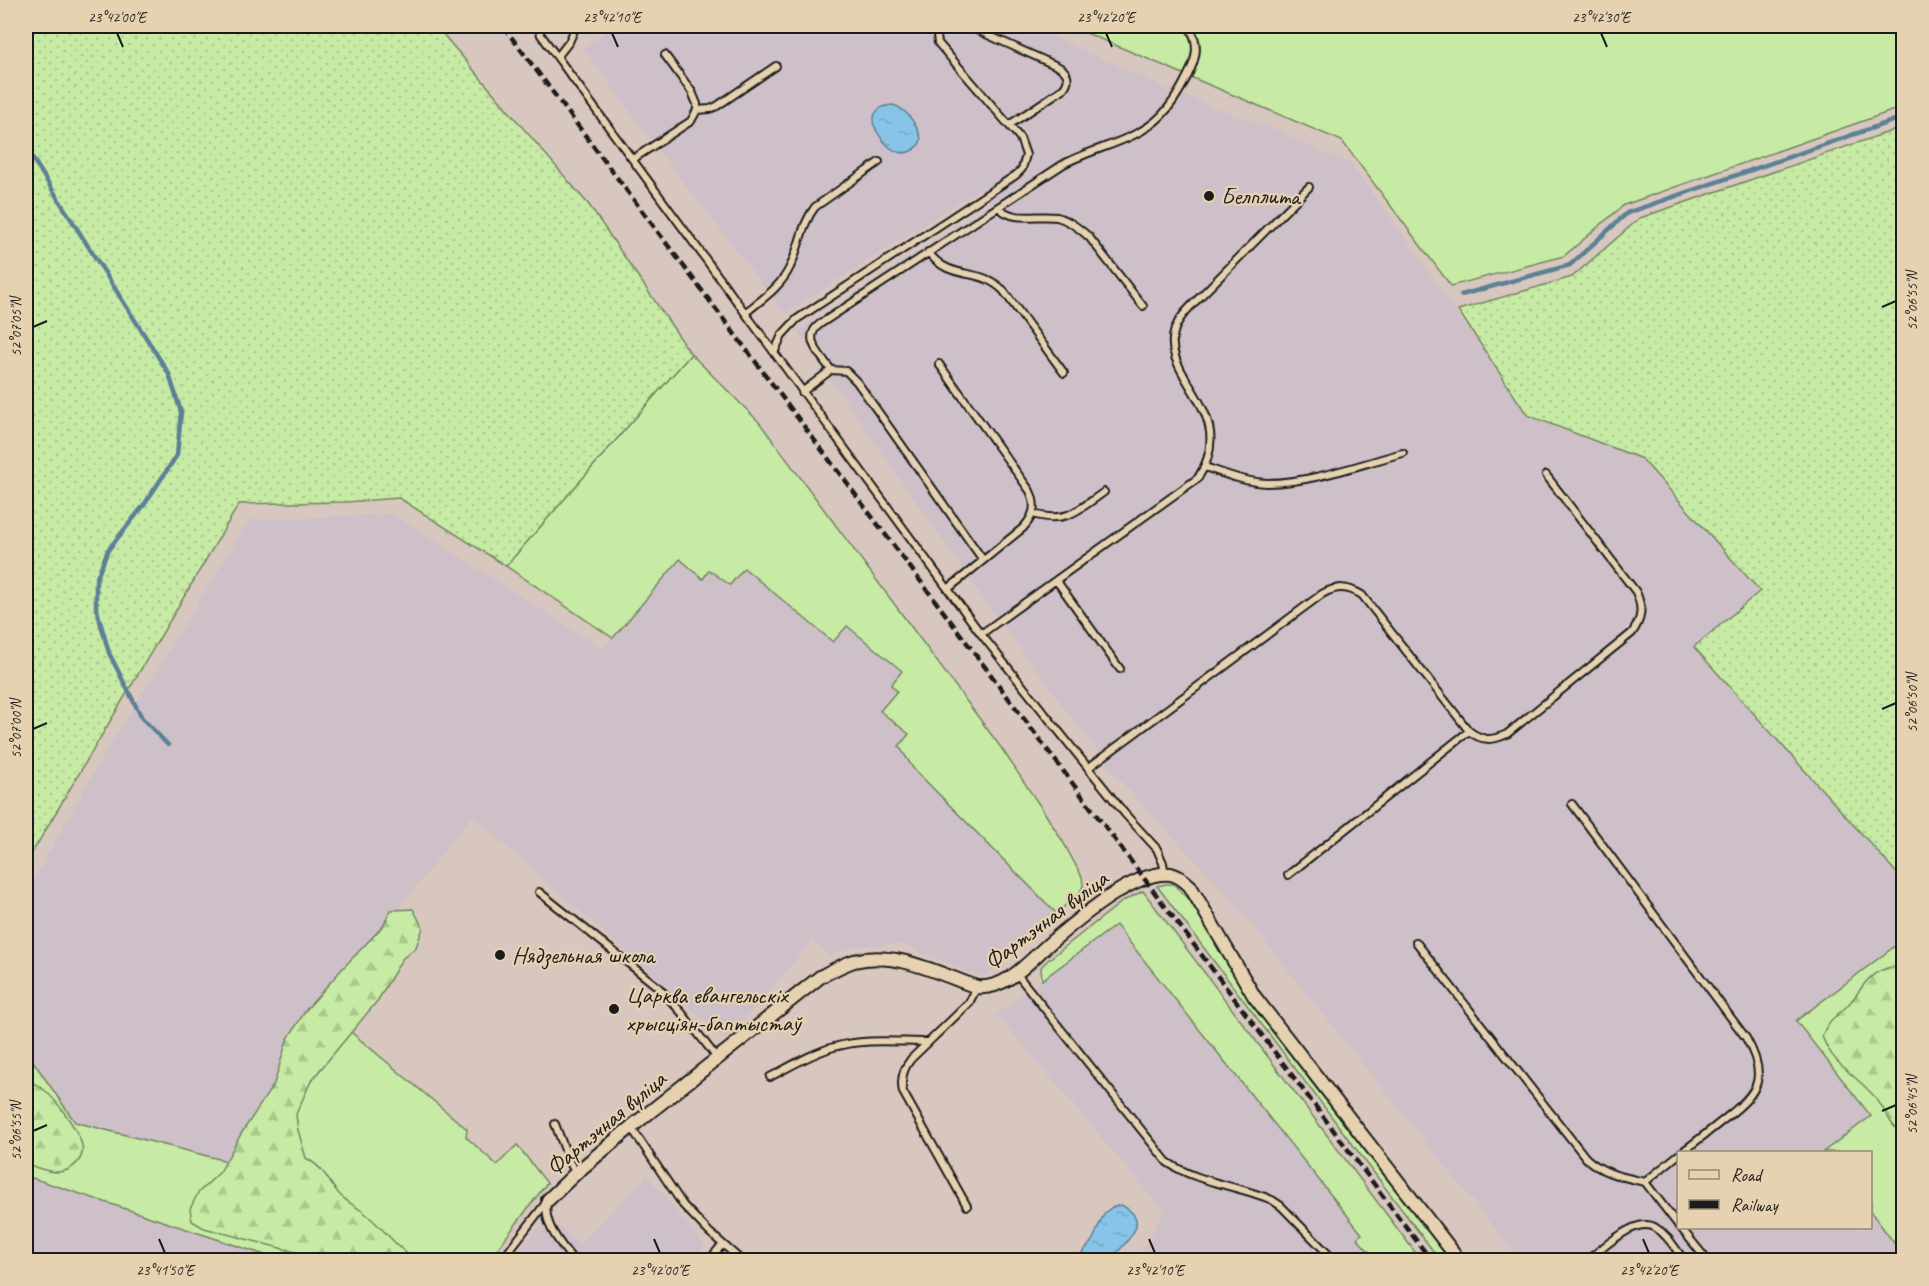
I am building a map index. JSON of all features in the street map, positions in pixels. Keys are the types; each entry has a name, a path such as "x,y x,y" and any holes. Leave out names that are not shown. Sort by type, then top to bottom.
{"street":[{"name":"Фартэчная вуліца","path":"548,1200 631,1127 820,977 855,961 876,958 899,960 978,987 996,986 1016,973 1054,939 1118,891 1143,878 1165,874"},
{"path":"1165,874 1182,879 1190,886 1254,996 1459,1260"}],"lane":[{"path":"538,26 541,35 981,634 1156,849 1163,863 1165,874"},
{"path":"558,56 569,42 576,26"},
{"path":"774,353 782,335 797,319 986,196 1022,169 1026,155 1024,146 1009,125 942,50 937,36 944,26"},
{"path":"968,26 1058,66 1066,72 1068,81 1063,89 1009,125"},
{"path":"831,370 813,345 812,333 815,328 1072,159 1132,135 1154,123 1163,115 1194,64 1195,39 1188,26"},
{"path":"633,159 686,125 695,116 697,110 693,92 665,55"},
{"path":"697,110 717,106 776,66"},
{"path":"745,313 784,278 808,217 815,207 879,162"},
{"path":"981,634 1198,478 1210,454 1209,425 1173,351 1172,340 1175,329 1181,317 1191,306 1309,187"},
{"path":"998,207 1007,214 1015,216 1058,218 1080,229 1089,237 1143,306"},
{"path":"928,252 935,261 952,271 979,275 998,285 1064,373"},
{"path":"939,364 1034,499 1033,514 1023,528 948,589"},
{"path":"802,392 831,370 846,371 857,382 983,560"},
{"path":"1205,467 1247,481 1267,483 1311,477 1403,453"},
{"path":"1088,768 1322,594 1343,587 1353,589 1362,595 1468,731 1486,740 1507,734 1632,633 1639,624 1641,614 1636,592 1546,475"},
{"path":"1033,514 1052,519 1068,516 1104,492"},
{"path":"1056,580 1120,669"},
{"path":"1288,875 1468,731"},
{"path":"1572,804 1746,1038 1756,1060 1758,1083 1747,1101 1683,1151"},
{"path":"539,892 658,987 718,1059"},
{"path":"1416,942 1586,1158 1601,1170 1645,1182 1677,1222"},
{"path":"1016,973 1167,1162 1194,1176 1272,1200 1281,1206 1334,1260"},
{"path":"967,1206 902,1085 902,1077 906,1065 969,1003 978,987"},
{"path":"770,1077 818,1053 848,1044 929,1042"},
{"path":"555,1124 576,1173"},
{"path":"631,1127 683,1205 722,1245 741,1260"},
{"path":"1645,1182 1677,1156"},
{"path":"502,1260 548,1200"},
{"path":"548,1200 546,1207 548,1221 573,1260"},
{"path":"1587,1260 1631,1228 1650,1224 1661,1232 1684,1260"},
{"path":"1682,1229 1707,1260"},
{"path":"709,1260 722,1245"}],"shaded area":[{"path":"613,26 1029,26 1167,88 1278,130 1319,151 1349,162 1408,241 1527,415 1642,459 1760,591 1694,648 1903,880 1903,940 1796,1021 1871,1116 1825,1151 1677,1151 1677,1229 1872,1229 1872,1213 1903,1255 1903,1260 1520,1260 1230,898 1116,776 994,614 797,331 991,203 980,189 785,314 649,138 583,48"},
{"path":"393,514 603,649 680,559 702,578 709,570 744,568 833,642 847,626 902,672 897,690 909,734 913,768 1056,913 984,978 901,944 855,946 829,956 813,940 726,1040 472,816 321,1007 263,1170 75,1122 26,1051 26,893 99,763 249,520"},
{"path":"1116,925 1362,1234 1357,1239 1376,1260 1137,1260 1164,1212 1001,1019 994,1016"},
{"path":"647,1175 704,1244 698,1260 512,1260 536,1230 562,1228 579,1245"},
{"path":"26,1176 280,1260 26,1260"}],"green space":[{"path":"26,26 436,26 589,205 691,354 506,566 399,498 346,502 239,504 26,863"},
{"path":"1070,26 1903,26 1903,107 1624,205 1564,256 1451,286 1342,141"},
{"path":"1904,127 1903,880 1694,647 1760,591 1642,459 1527,415 1458,310 1572,277 1640,218"},
{"path":"691,354 759,422 1002,749 1044,812 1082,877 1083,886 1079,894 1056,913 913,768 899,746 909,734 880,711 897,691 891,685 902,671 847,626 833,642 744,568 730,585 709,570 703,579 680,559 613,638 506,566"},
{"path":"1173,884 1188,898 1281,1039 1450,1260 1440,1260 1157,886"},
{"path":"1143,891 1421,1260 1376,1260 1357,1238 1362,1234 1116,925 1042,980 1041,967 1048,960 1123,901"},
{"path":"413,909 423,928 416,947 402,959 378,1000 311,1081 296,1114 306,1158 322,1171 346,1201 367,1215 415,1260 309,1260 299,1253 204,1228 192,1221 190,1209 198,1193 220,1172 241,1134 274,1084 287,1040 306,1010 383,926 391,910"},
{"path":"1903,940 1903,1255 1872,1213 1872,1151 1824,1151 1871,1116 1796,1021"},
{"path":"1891,967 1903,970 1903,1136 1866,1087 1832,1055 1822,1036 1829,1023 1870,978"},
{"path":"321,1007 467,1129 466,1137 497,1165 517,1145 547,1183 489,1260 280,1260 26,1176 26,1051 75,1122 262,1170"},
{"path":"26,1079 42,1088 53,1099 80,1138 81,1156 76,1164 67,1170 53,1172 26,1164"}],"water":[{"path":"893,105 903,110 911,118 921,139 916,148 906,153 900,153 888,146 873,123 878,110"},
{"path":"1121,1205 1136,1218 1134,1232 1129,1239 1111,1260 1074,1260 1091,1242 1105,1213 1114,1206"}],"waterway":[{"path":"1461,295 1570,265 1627,213 1904,117"},
{"path":"26,148 169,374 181,412 177,455 144,505 108,550 96,580 96,607 109,653 142,718 168,745"}],"railway":[{"path":"503,26 1431,1260"}],"place":[{"name":"Белплита","path":"1209,196"},
{"name":"Нядзельная школа","path":"500,955"},
{"name":"Царква евангельскіх хрысціян-баптыстаў","path":"614,1009"}]}
